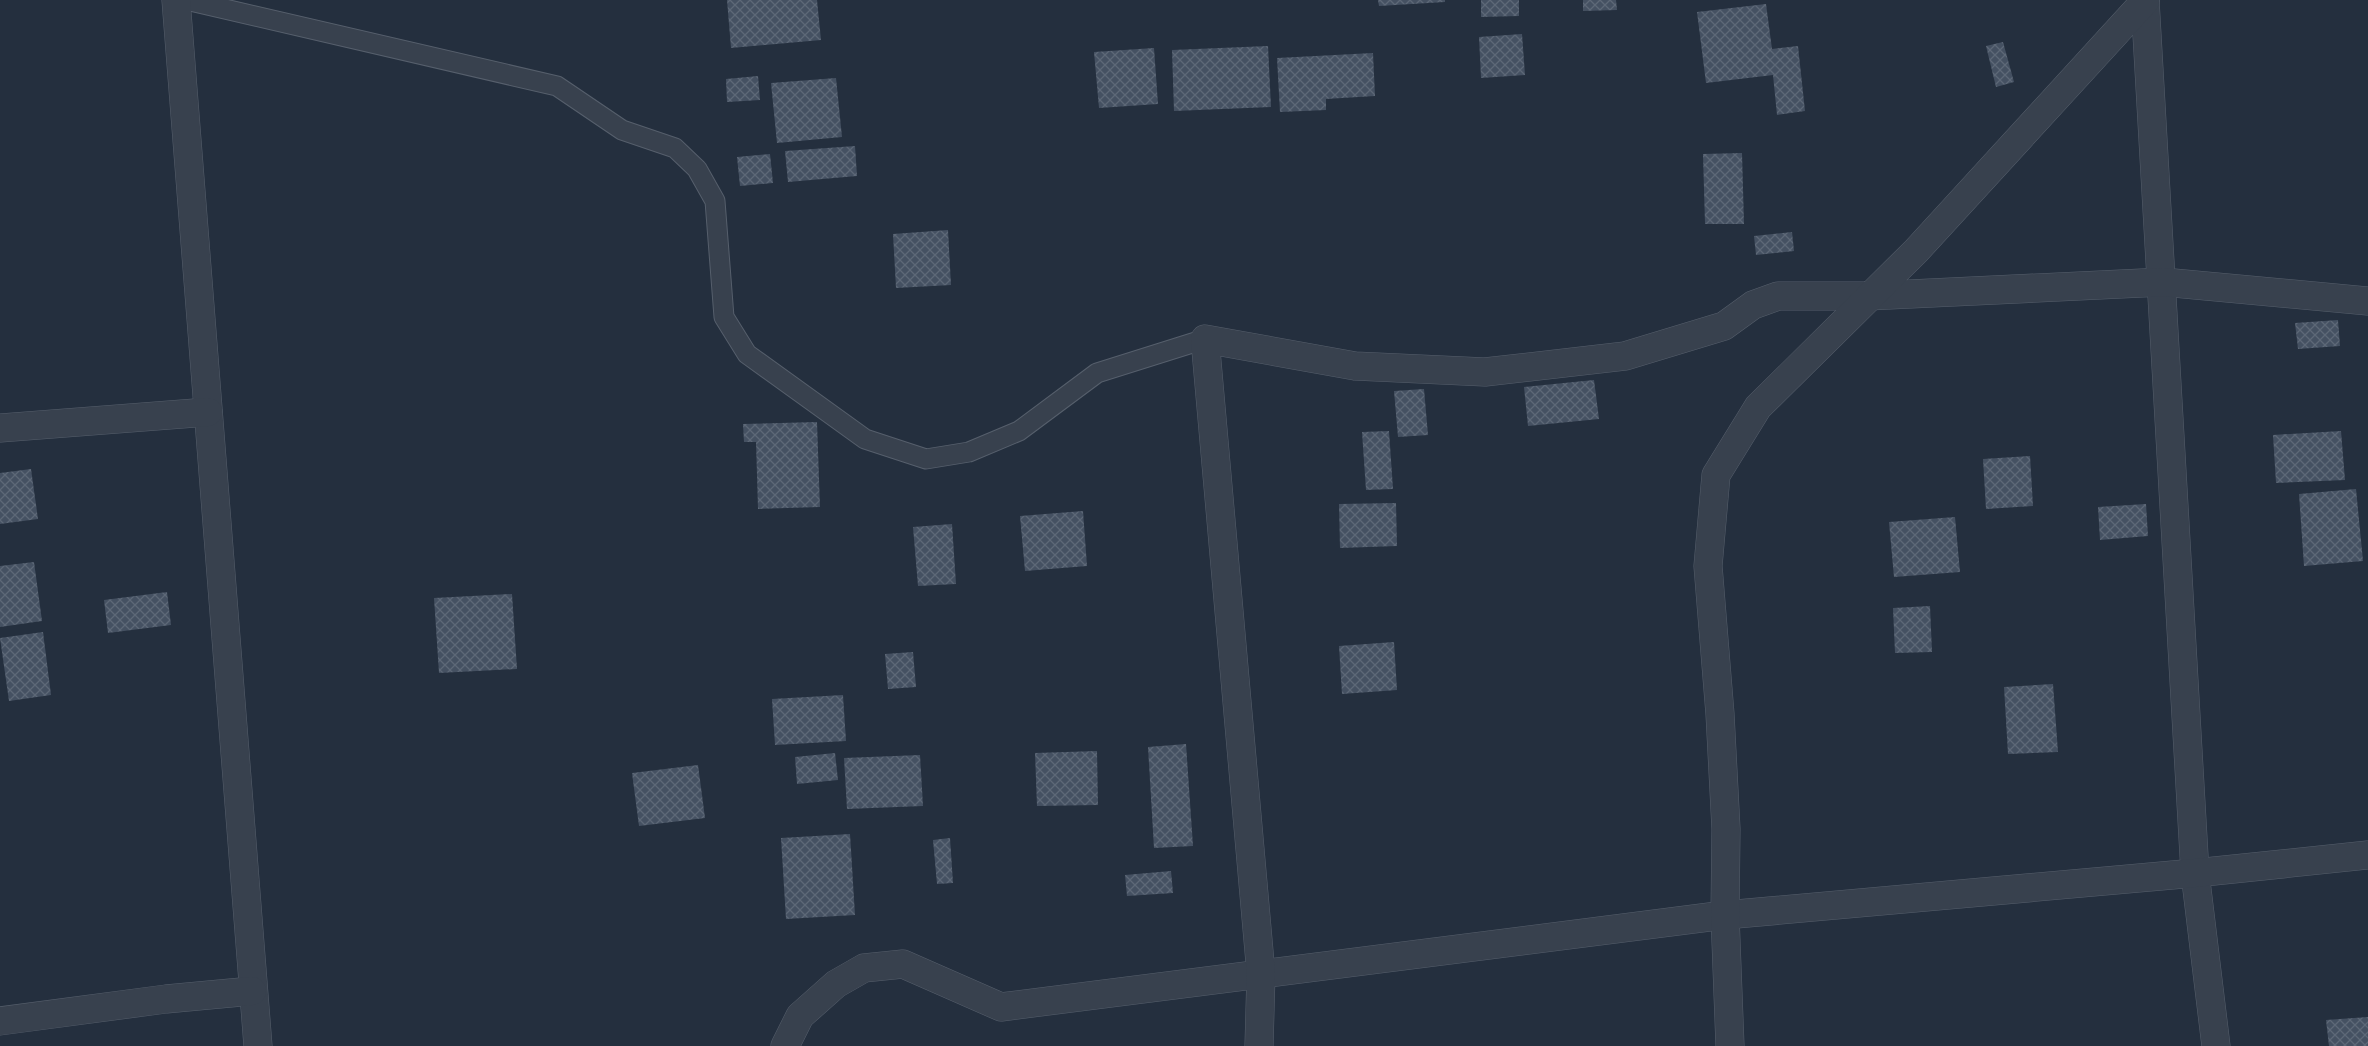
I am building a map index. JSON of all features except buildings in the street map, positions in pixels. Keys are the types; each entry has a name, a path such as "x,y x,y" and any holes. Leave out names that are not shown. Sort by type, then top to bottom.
{"street":[{"path":"176,0 252,991 258,1046"},
{"path":"2145,0 2163,282 2195,873 2216,1046"},
{"path":"1730,1046 1725,915 1724,800 1708,566 1716,475 1758,407 1868,296 1916,251 2145,0"},
{"path":"1259,1046 1260,974 1205,339 1355,366 1485,372 1625,356 1724,326 1753,305 1778,296 1868,296 2163,282 2368,301"},
{"path":"0,428 208,412"},
{"path":"785,1046 800,1016 836,984 864,968 903,964 1002,1006 1725,915 2195,873 2368,855"},
{"path":"0,1021 252,991"}],"lane":[{"path":"186,0 557,86 622,130 675,148 697,169 715,201 724,317 747,354 864,439 926,459 969,452 1019,431 1097,374 1205,339"}]}
